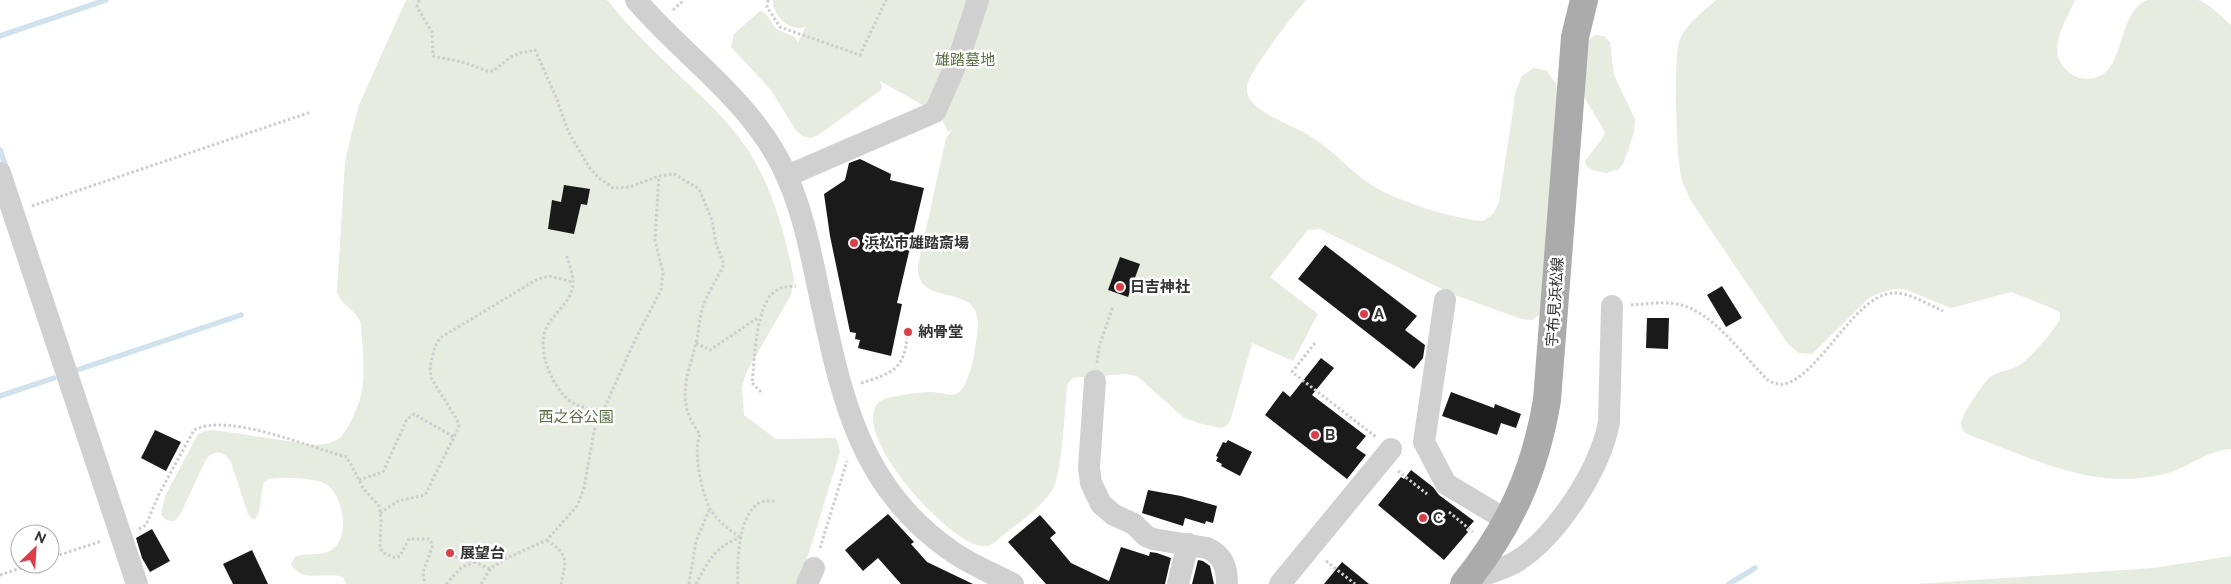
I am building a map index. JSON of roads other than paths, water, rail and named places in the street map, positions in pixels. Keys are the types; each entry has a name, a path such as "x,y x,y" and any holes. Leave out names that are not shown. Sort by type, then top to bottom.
{"main road":[{"name":"宇布見浜松線","path":"1465,582 1482,561 1508,521 1529,475 1537,450 1547,400 1575,37 1584,0"}],"street":[{"path":"636,0 658,24 739,102 769,142 787,176 801,211 808,236 835,369 855,430 868,457 895,499 931,536 951,551 1013,584"},
{"path":"787,176 935,112 960,55 978,0"},
{"path":"0,174 137,584"},
{"path":"1445,300 1424,442 1446,484 1508,521"},
{"path":"1465,582 1500,570 1529,552 1553,528 1594,468 1604,446 1609,422 1612,306"},
{"path":"1094,381 1088,468 1091,483 1101,504 1114,516 1134,524 1146,536 1207,548 1217,553 1223,559 1227,584"},
{"path":"1280,584 1391,448"},
{"path":"1178,584 1188,544"}],"waterway":[{"path":"0,36 106,0"},
{"path":"0,150 7,170"},
{"path":"74,371 241,315"},
{"path":"0,396 54,378"},
{"path":"1729,584 1755,568"}],"place":[{"name":"浜松市雄踏斎場","path":"854,243"},
{"name":"日吉神社","path":"1120,287"},
{"name":"A","path":"1364,314"},
{"name":"納骨堂","path":"908,332"},
{"name":"B","path":"1315,435"},
{"name":"C","path":"1423,518"},
{"name":"展望台","path":"450,553"}],"park label":[{"name":"雄踏墓地","path":"965,60"},
{"name":"西之谷公園","path":"576,417"}]}
